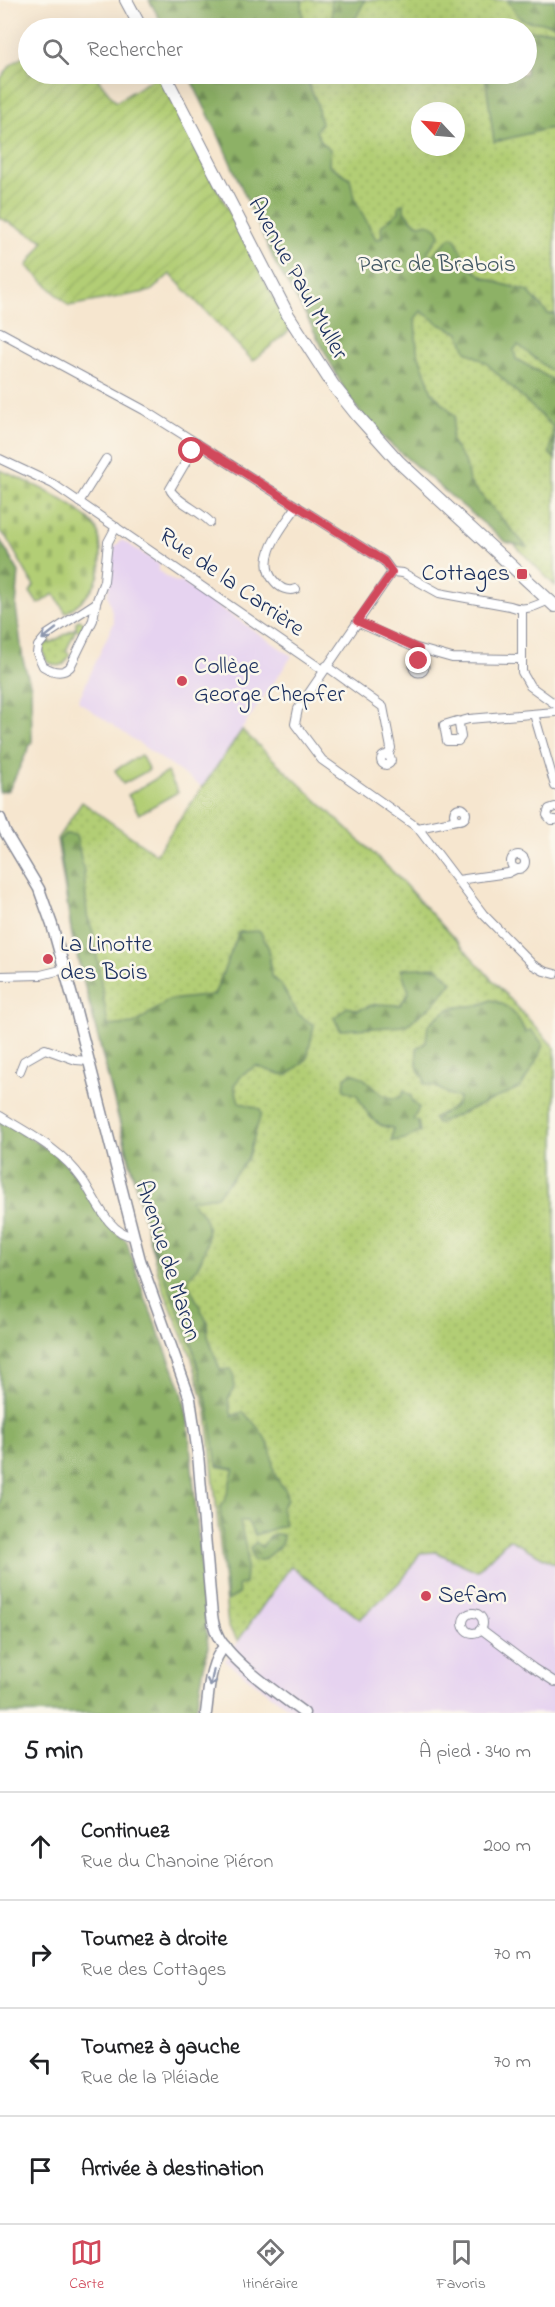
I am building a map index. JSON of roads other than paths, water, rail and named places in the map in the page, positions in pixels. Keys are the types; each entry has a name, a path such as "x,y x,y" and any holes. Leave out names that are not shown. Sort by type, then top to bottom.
{"main road":[{"path":"126,0 136,18"},
{"name":"Avenue Paul Muller","path":"169,84 288,315 333,385 399,462 552,603"}],"street":[{"path":"0,332 129,401 384,561 392,572 403,573 440,593 522,610 552,603"},
{"path":"197,443 170,489 173,495 202,513 210,522"},
{"name":"Rue de la Carrière","path":"0,459 44,479 383,707 390,748 388,756"},
{"path":"79,502 106,459"},
{"path":"296,589 287,590 278,585 270,575 267,564 269,550 297,506"},
{"path":"96,603 42,638 37,653 43,666 60,672 70,667 93,620 104,581 109,538 116,527"},
{"path":"392,572 298,708 294,720 297,729 316,754 327,764 418,828 483,915 533,964 544,971 555,974"},
{"path":"522,610 520,659 522,672 527,682 555,704"},
{"path":"357,621 419,649 459,659 520,659"},
{"path":"419,649 419,661"},
{"path":"458,722 469,719 555,712"},
{"path":"530,714 555,786"},
{"path":"555,807 549,809 548,815 551,820 555,820"},
{"name":"Avenue de Maron","path":"0,818 2,830 39,889 65,969 133,1236 147,1283 190,1399 198,1454 212,1613 217,1635 225,1646"},
{"path":"418,828 457,820"},
{"path":"458,880 508,873 516,869"},
{"path":"0,976 40,975 65,969"},
{"path":"20,1071 24,1061 45,1049 89,1061"},
{"path":"0,1116 57,1152 81,1177 114,1228 124,1235 133,1236"},
{"path":"482,1629 555,1682"},
{"path":"206,1713 215,1662 225,1646 239,1661 304,1713"}],"place":[{"name":"Cottages","path":"522,574"},
{"name":"Collège George Chepfer","path":"182,681"},
{"name":"La Linotte des Bois","path":"48,959"},
{"name":"Sefam","path":"426,1596"}],"park label":[{"name":"Parc de Brabois","path":"437,265"}]}
